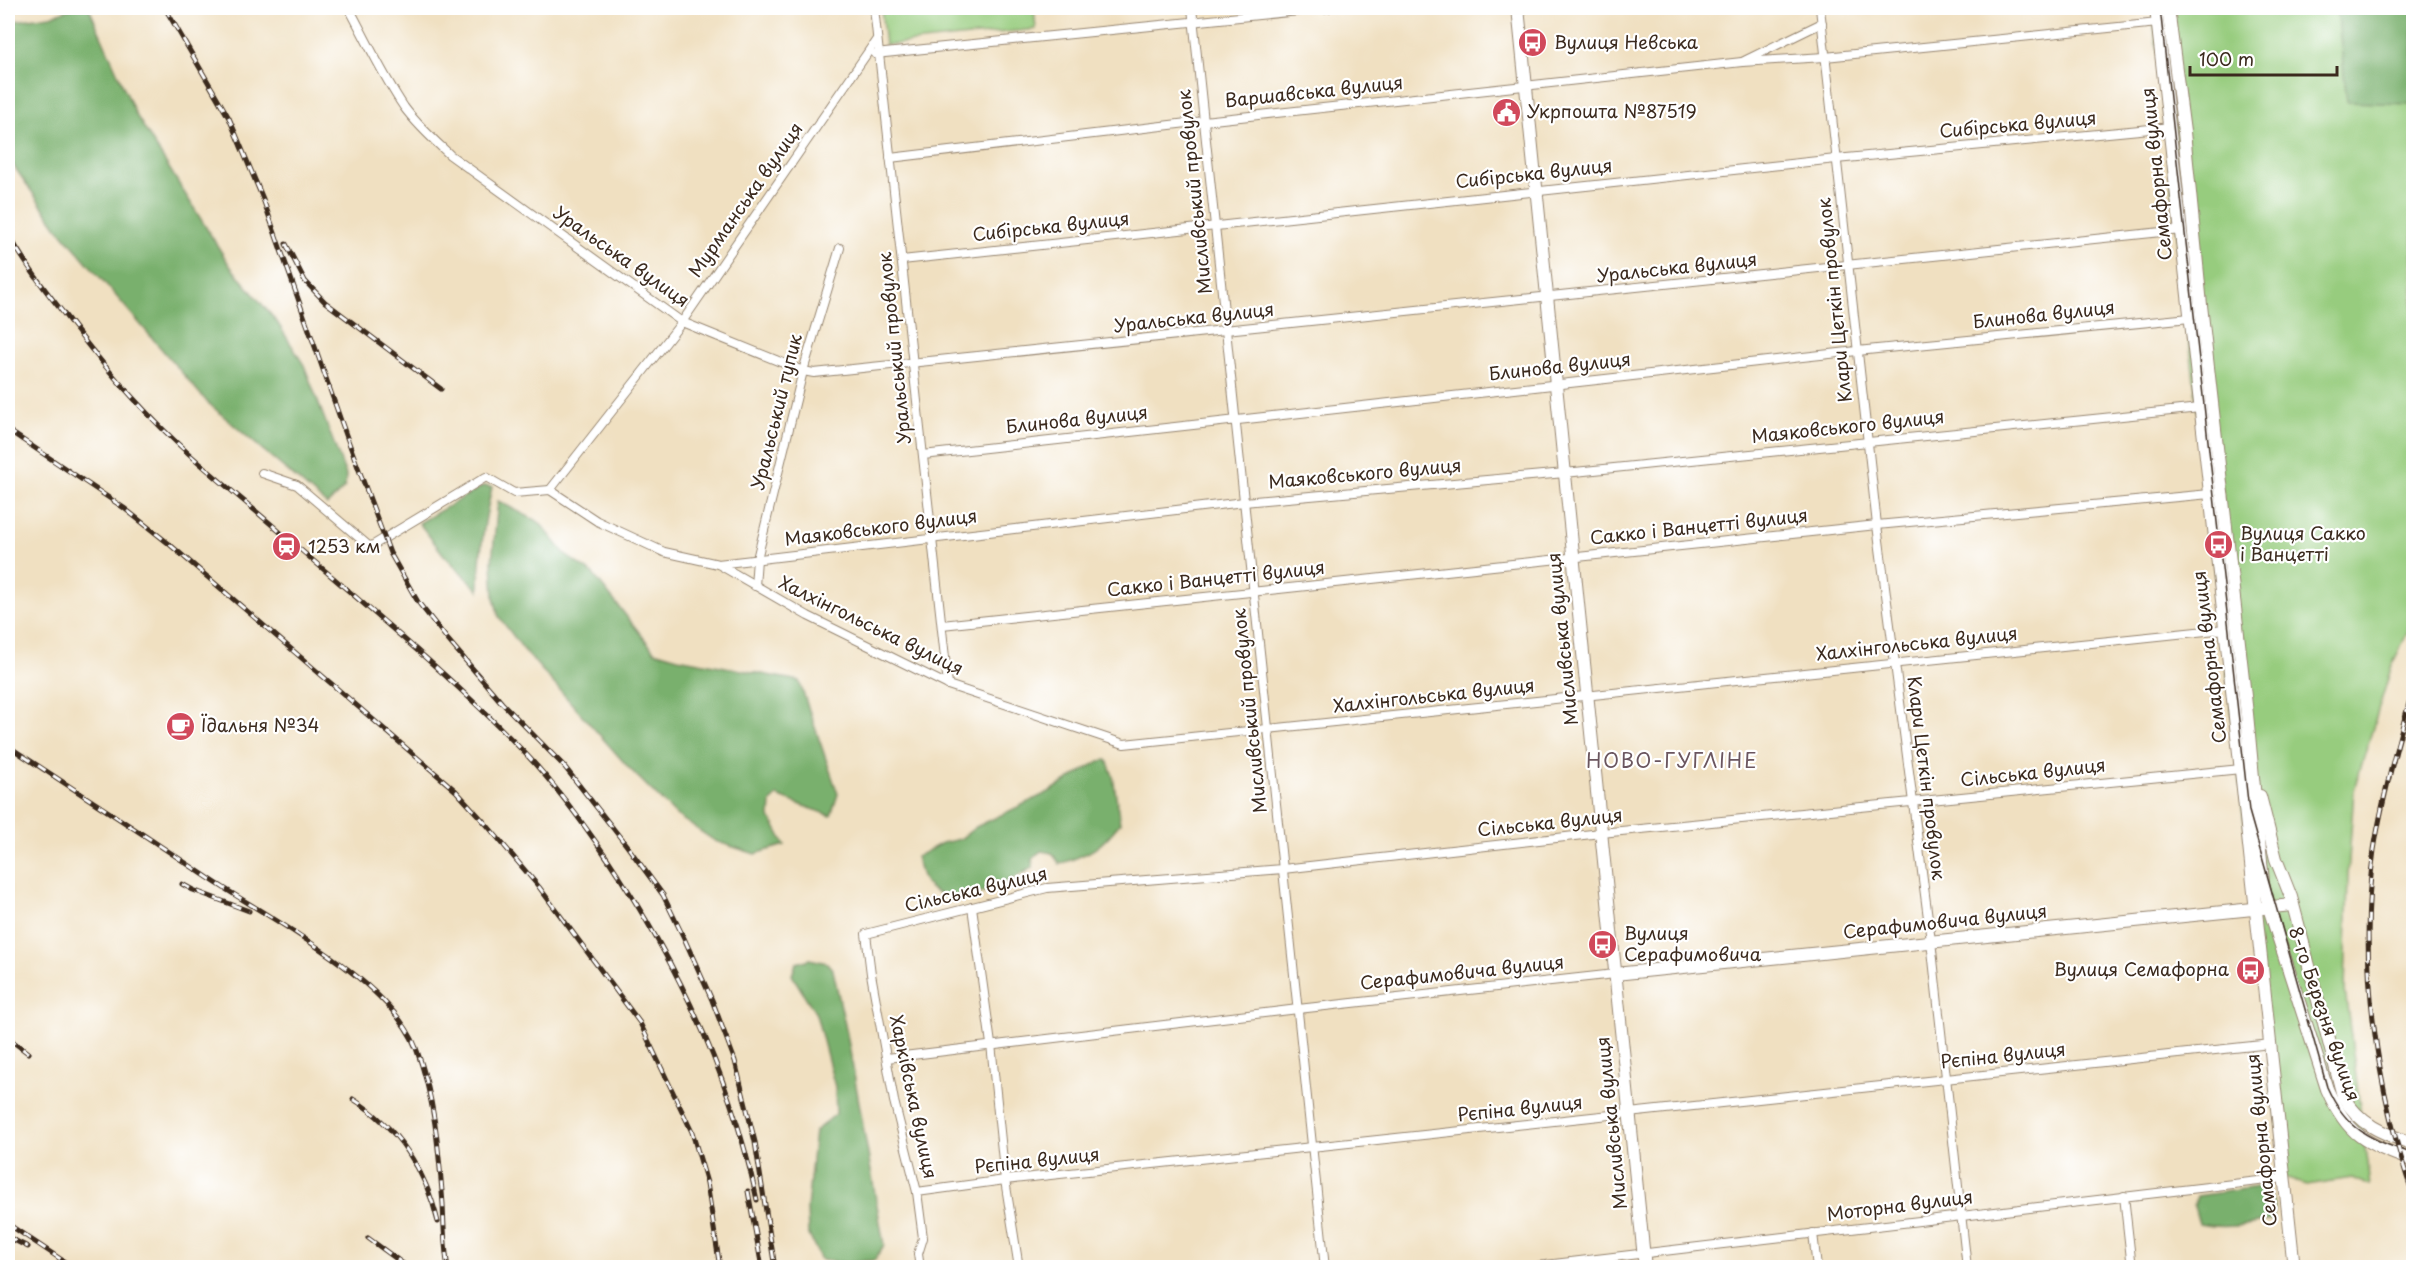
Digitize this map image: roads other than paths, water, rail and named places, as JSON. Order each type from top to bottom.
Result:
[{"type":"main road","name":"Мисливська вулиця","points":[[1518,8],[1645,1268]]},
{"type":"main road","name":"Семафорна вулиця","points":[[2156,8],[2181,230],[2196,317],[2250,737],[2271,1044],[2294,1268]]},
{"type":"main road","name":"Семафорна вулиця","points":[[2168,8],[2184,132],[2200,408],[2241,769],[2263,909]]},
{"type":"main road","name":"Семафорна вулиця","points":[[2250,737],[2263,808],[2292,905]]},
{"type":"main road","name":"Серафимовича вулиця","points":[[1615,974],[2292,905]]},
{"type":"main road","name":"8-го Березня вулиця","points":[[2292,905],[2343,1096],[2349,1107],[2368,1126],[2378,1132],[2414,1144]]},
{"type":"main road","name":"8-го Березня вулиця","points":[[2263,909],[2327,1089],[2339,1114],[2349,1127],[2373,1146],[2414,1161]]},
{"type":"street","name":"Уральська вулиця","points":[[349,8],[405,108],[426,133],[450,155],[682,322],[803,371],[825,374],[2181,230]]},
{"type":"street","name":"Уральський провулок","points":[[874,8],[948,685]]},
{"type":"street","name":"Мисливський провулок","points":[[1192,8],[1326,1268]]},
{"type":"street","points":[[866,55],[1328,8]]},
{"type":"street","name":"Клари Цеткін провулок","points":[[1821,8],[1867,442],[1931,941],[1967,1268]]},
{"type":"street","name":"Варшавська вулиця","points":[[1742,62],[1822,22]]},
{"type":"street","name":"Варшавська вулиця","points":[[891,158],[1742,62],[1825,57],[2158,23]]},
{"type":"street","name":"Мурманська вулиця","points":[[550,490],[682,322],[878,39]]},
{"type":"street","name":"Сибірська вулиця","points":[[902,260],[1537,190],[2171,127]]},
{"type":"street","name":"Уральський тупик","points":[[755,586],[757,560],[803,371],[840,248]]},
{"type":"street","name":"Блинова вулиця","points":[[923,455],[1857,351],[2196,317]]},
{"type":"street","name":"Маяковського вулиця","points":[[550,490],[597,521],[664,552],[718,564],[1244,501],[1565,473],[2200,408]]},
{"type":"street","points":[[262,473],[297,485],[370,547],[486,477],[514,493],[550,490]]},
{"type":"street","name":"Сакко і Ванцетті вулиця","points":[[942,625],[1877,525],[2210,494]]},
{"type":"street","name":"Халхінгольська вулиця","points":[[718,564],[808,616],[948,685],[1124,744],[1268,731],[2225,629]]},
{"type":"street","name":"Сільська вулиця","points":[[866,934],[1047,888],[1283,869],[1601,833],[2241,769]]},
{"type":"street","points":[[972,907],[991,1044],[1005,1180],[1019,1268]]},
{"type":"street","name":"Харківська вулиця","points":[[866,934],[894,1101],[917,1192],[923,1238],[918,1254],[920,1268]]},
{"type":"street","name":"Серафимовича вулиця","points":[[887,1058],[991,1044],[1615,974]]},
{"type":"street","name":"Рєпіна вулиця","points":[[917,1192],[1005,1180],[2271,1044]]},
{"type":"street","name":"Моторна вулиця","points":[[1520,1268],[2284,1178]]},
{"type":"street","points":[[2124,1196],[2132,1268]]},
{"type":"street","points":[[1813,1233],[1817,1268]]},
{"type":"tram line","points":[[2160,8],[2249,811],[2327,1087],[2334,1102],[2343,1114],[2362,1131],[2385,1144],[2414,1154]]},
{"type":"railway","points":[[165,8],[229,118],[263,199],[390,553],[418,602],[448,640],[502,703],[564,766],[627,846],[663,895],[684,938],[712,1000],[735,1061],[755,1142],[775,1268]]},
{"type":"railway","points":[[8,233],[33,273],[88,345],[160,427],[201,465],[434,665],[522,750],[567,802],[607,858],[678,979],[717,1065],[746,1154],[757,1200]]},
{"type":"railway","points":[[286,244],[305,281],[325,302],[441,389]]},
{"type":"railway","points":[[8,430],[124,508],[168,543],[456,791],[486,824],[539,887],[640,1023],[692,1132],[707,1183],[720,1268]]},
{"type":"railway","points":[[2414,686],[2391,767],[2374,850],[2368,936],[2370,981],[2380,1070],[2389,1114],[2414,1197]]},
{"type":"railway","points":[[8,746],[329,955],[382,999],[402,1023],[416,1048],[428,1086],[440,1165],[448,1268]]},
{"type":"railway","points":[[182,884],[249,911]]},
{"type":"railway","points":[[8,1038],[28,1053]]},
{"type":"railway","points":[[353,1099],[384,1123],[408,1152],[426,1185],[438,1222]]},
{"type":"railway","points":[[748,1191],[762,1268]]},
{"type":"railway","points":[[8,1224],[74,1268]]},
{"type":"railway","points":[[8,1237],[28,1247]]},
{"type":"railway","points":[[368,1238],[409,1268]]},
{"type":"place","name":"Вулиця Невська","points":[[1533,43]]},
{"type":"place","name":"Укрпошта №87519","points":[[1506,112]]},
{"type":"place","name":"Вулиця Сакко і Ванцетті","points":[[2219,544]]},
{"type":"place","name":"1253 км","points":[[287,547]]},
{"type":"place","name":"Їдальня №34","points":[[180,726]]},
{"type":"place","name":"Вулиця Серафимовича","points":[[1603,944]]},
{"type":"place","name":"Вулиця Семафорна","points":[[2250,970]]},
{"type":"district","name":"НОВО-ГУГЛІНЕ","points":[[1672,761]]}]
